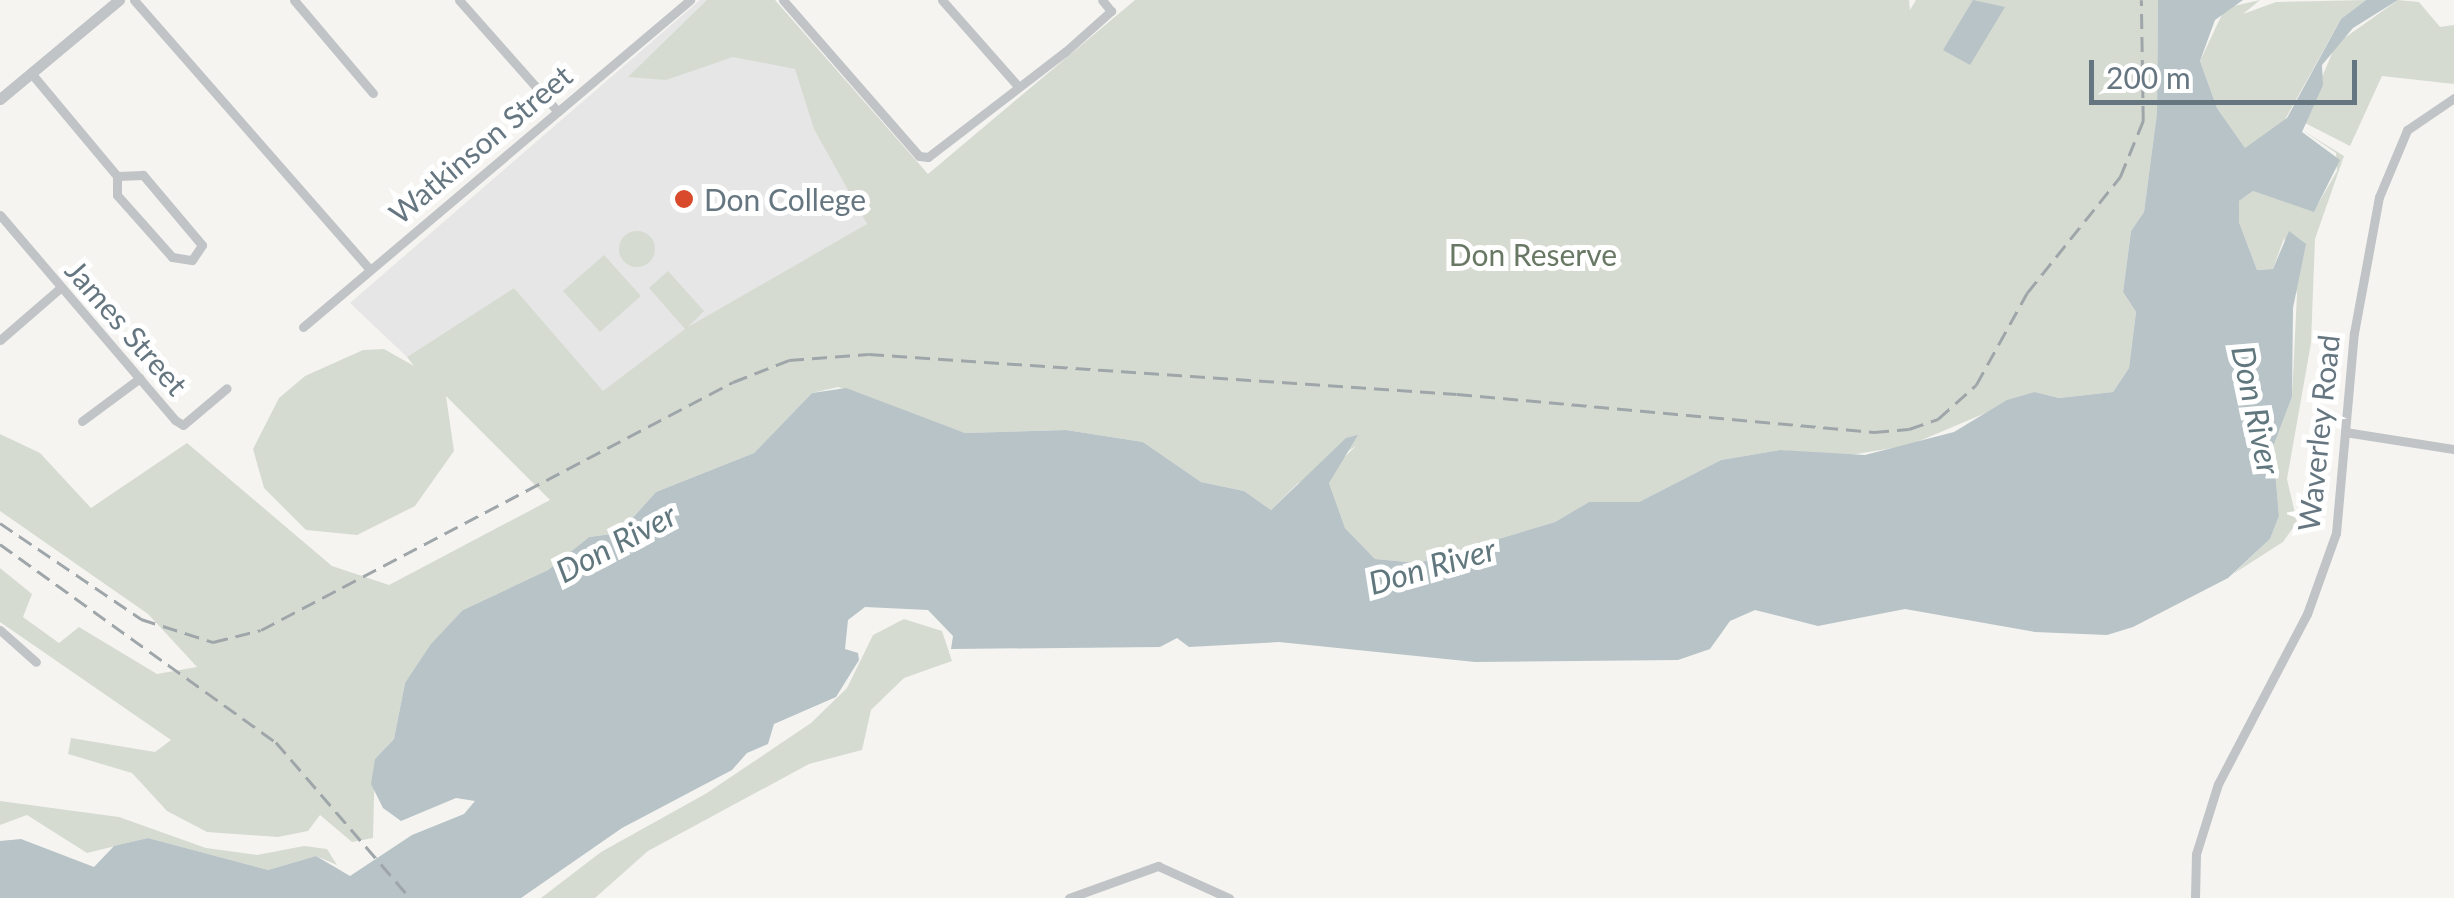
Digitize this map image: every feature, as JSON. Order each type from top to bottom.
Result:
[{"type":"street","points":[[0,99],[119,0]]},
{"type":"street","points":[[134,0],[369,268]]},
{"type":"street","points":[[294,0],[373,93]]},
{"type":"street","points":[[459,0],[558,112]]},
{"type":"street","name":"Watkinson Street","points":[[302,327],[690,0]]},
{"type":"street","points":[[783,0],[919,156],[928,156],[1111,11],[1102,0]]},
{"type":"street","points":[[942,0],[1016,84]]},
{"type":"street","points":[[31,73],[117,176],[116,195],[172,258],[192,260],[202,245],[143,175],[117,176]]},
{"type":"street","name":"Waverley Road","points":[[2194,898],[2196,854],[2218,784],[2307,614],[2336,533],[2354,333],[2380,197],[2407,130],[2454,98]]},
{"type":"street","name":"James Street","points":[[0,215],[58,290],[183,424],[227,388]]},
{"type":"street","points":[[0,340],[58,290]]},
{"type":"street","points":[[82,421],[140,378]]},
{"type":"street","points":[[2345,432],[2454,449]]},
{"type":"street","points":[[0,630],[36,662]]},
{"type":"street","points":[[1069,898],[1158,866],[1230,898]]},
{"type":"shaded area","name":"Don College","points":[[700,0],[775,0],[867,224],[603,392],[514,288],[407,357],[350,303]]},
{"type":"green space","name":"Don Reserve","points":[[707,0],[775,0],[928,174],[1135,0],[1909,0],[1910,10],[1916,0],[2158,0],[2157,114],[2144,212],[2131,231],[2123,292],[2136,312],[2129,368],[2113,392],[2059,398],[2035,392],[1910,445],[1845,456],[1780,450],[1721,460],[1639,502],[1589,502],[1555,522],[1418,563],[1375,559],[1345,528],[1329,483],[1334,467],[1356,446],[1297,484],[1271,510],[1244,491],[1201,482],[1143,442],[1066,430],[965,433],[838,387],[812,393],[754,453],[656,492],[619,533],[589,537],[548,570],[463,610],[405,683],[394,739],[375,759],[373,838],[352,842],[320,815],[308,831],[278,837],[207,832],[167,811],[132,773],[68,754],[71,738],[155,752],[171,740],[0,622],[0,568],[32,594],[23,617],[59,643],[79,627],[157,674],[197,667],[148,614],[0,511],[0,434],[40,453],[91,508],[187,443],[332,566],[389,585],[550,500],[446,396],[454,451],[415,506],[357,535],[306,530],[264,488],[253,449],[279,398],[305,376],[363,350],[384,349],[414,366],[407,357],[514,288],[603,391],[685,329],[649,288],[668,271],[704,311],[688,327],[867,224],[814,129],[795,69],[733,57],[666,80],[628,77]]},
{"type":"green space","points":[[2260,0],[2243,14],[2276,2],[2366,0],[2341,19],[2282,125],[2245,148],[2217,108],[2200,61],[2225,8]]},
{"type":"green space","points":[[2398,0],[2419,2],[2440,27],[2454,25],[2454,84],[2382,76],[2350,146],[2303,122],[2336,44]]},
{"type":"green space","points":[[2302,130],[2344,156],[2315,239],[2311,343],[2287,479],[2297,522],[2283,542],[2233,574],[2270,539],[2279,516],[2273,447],[2292,397],[2297,294],[2284,238],[2273,269],[2257,270],[2239,222],[2239,201],[2253,191],[2314,211],[2337,171],[2336,153]]},
{"type":"green space","points":[[637,231],[650,236],[655,249],[650,262],[637,267],[624,262],[619,249],[624,236]]},
{"type":"green space","points":[[604,255],[641,296],[600,332],[563,291]]},
{"type":"green space","points":[[904,619],[942,631],[952,661],[904,678],[871,710],[862,750],[809,764],[648,851],[595,898],[541,898],[601,852],[707,793],[811,723],[847,688],[873,635]]},
{"type":"green space","points":[[0,801],[119,817],[206,848],[257,855],[304,846],[327,849],[337,865],[316,856],[268,870],[148,838],[87,853],[27,815],[0,825]]},
{"type":"water","points":[[1973,0],[2005,7],[1970,65],[1943,50]]},
{"type":"water","name":"Don River","points":[[2158,0],[2243,0],[2215,20],[2200,61],[2217,108],[2245,148],[2287,118],[2341,19],[2366,0],[2398,0],[2353,28],[2322,65],[2323,85],[2302,132],[2340,160],[2314,212],[2253,191],[2239,201],[2239,222],[2257,270],[2273,269],[2289,231],[2306,244],[2293,308],[2292,397],[2273,447],[2279,516],[2270,539],[2228,578],[2133,627],[2107,635],[2035,632],[1905,609],[1818,626],[1755,610],[1730,621],[1710,649],[1678,660],[1475,662],[1279,642],[1189,647],[1177,638],[1160,647],[951,649],[953,636],[928,610],[865,607],[848,620],[845,649],[858,653],[859,660],[836,697],[774,724],[768,744],[747,753],[732,770],[622,828],[521,898],[0,898],[0,841],[21,839],[94,867],[114,846],[148,838],[268,870],[316,856],[350,876],[412,835],[464,814],[475,801],[456,798],[401,821],[383,808],[371,784],[375,759],[394,739],[405,683],[431,644],[463,610],[548,570],[589,537],[619,533],[656,492],[754,453],[812,393],[846,388],[965,433],[1066,430],[1143,442],[1201,482],[1244,491],[1271,510],[1346,438],[1358,435],[1329,483],[1345,528],[1375,559],[1418,563],[1555,522],[1589,502],[1639,502],[1721,460],[1780,450],[1865,455],[1954,432],[2007,400],[2035,392],[2059,398],[2113,392],[2129,368],[2136,312],[2123,292],[2131,231],[2144,212],[2157,113]]},
{"type":"railway","points":[[0,523],[141,619],[213,642],[261,630],[733,382],[789,360],[869,354],[1457,394],[1874,432],[1909,429],[1938,419],[1976,385],[2027,293],[2120,177],[2143,121],[2141,0]]},
{"type":"railway","points":[[0,544],[276,742],[410,898]]},
{"type":"place","name":"Don College","points":[[684,199]]}]
